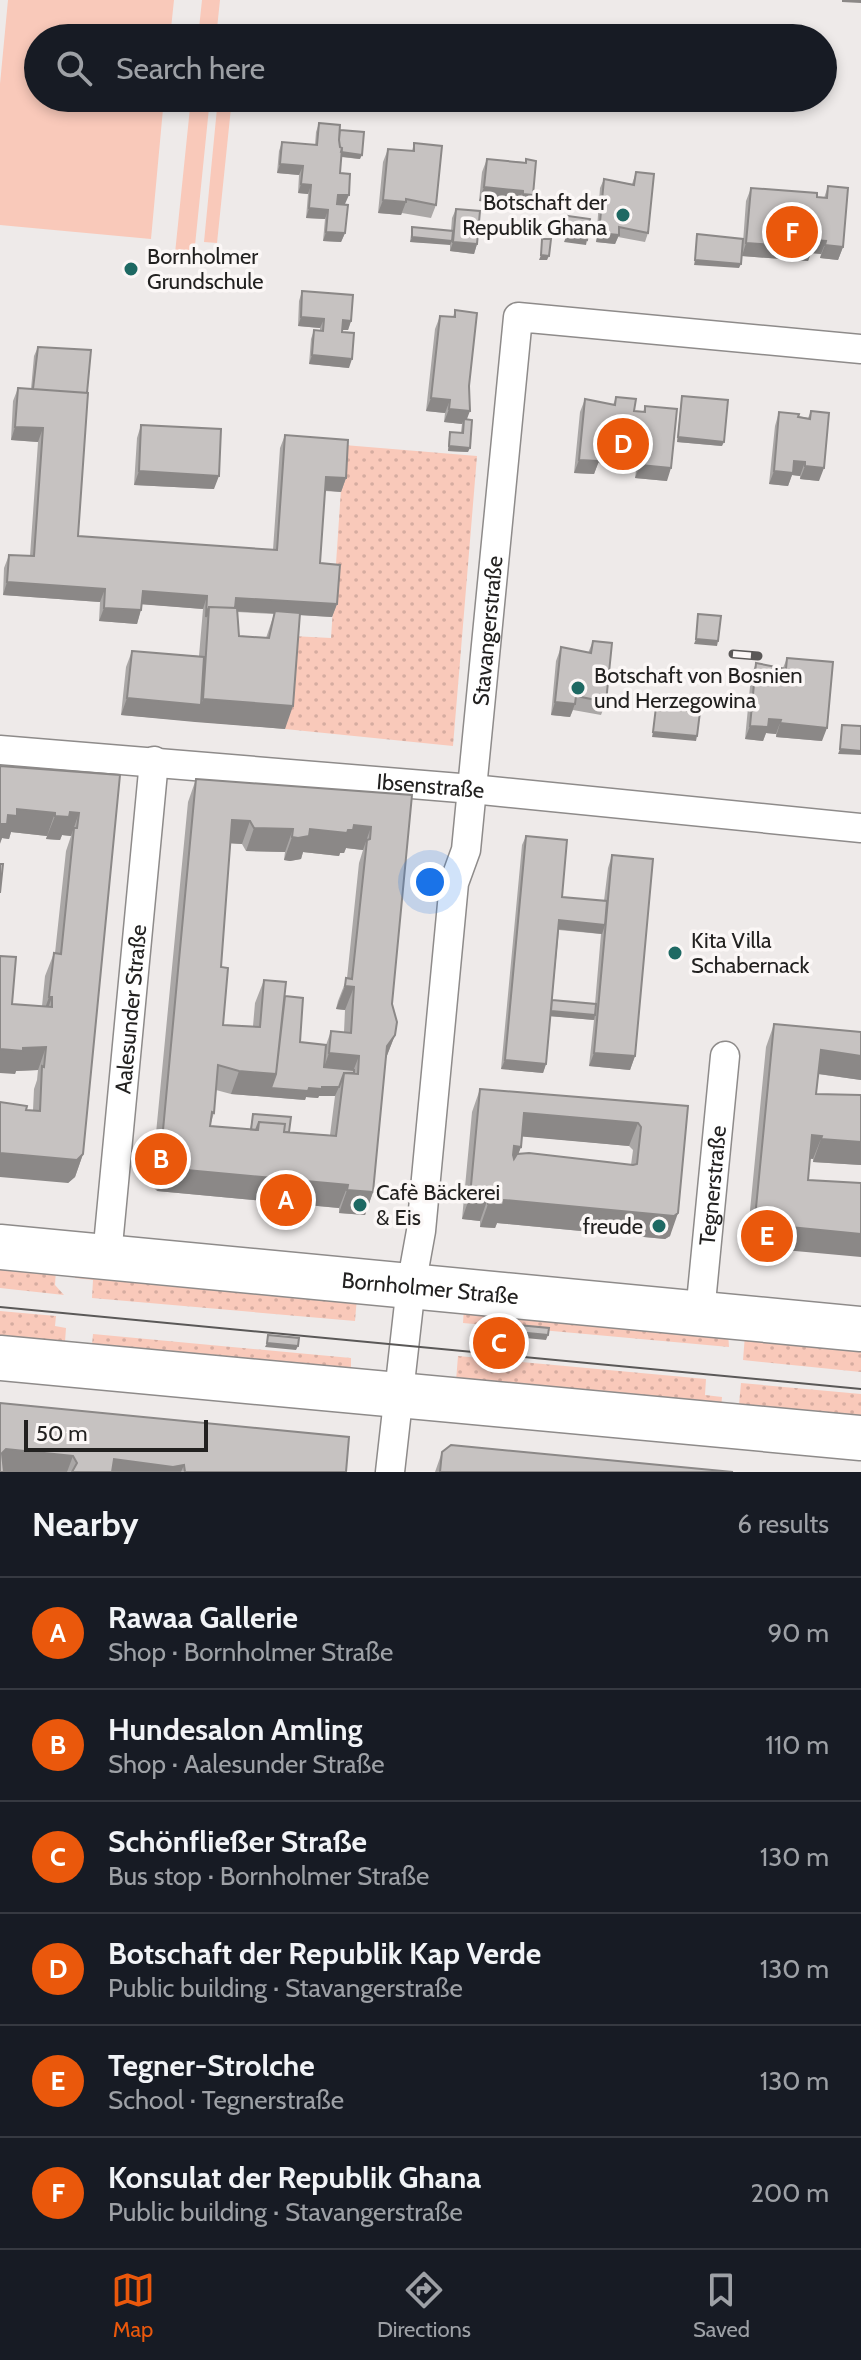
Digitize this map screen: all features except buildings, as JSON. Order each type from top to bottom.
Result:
[{"type":"main road","name":"Bornholmer Straße","points":[[0,1247],[861,1329]]},
{"type":"main road","points":[[0,1358],[861,1438]]},
{"type":"street","name":"Stavangerstraße","points":[[390,1472],[411,1286],[421,1231],[454,883],[466,850],[518,317],[861,349]]},
{"type":"street","name":"Ibsenstraße","points":[[0,750],[472,789],[861,828]]},
{"type":"street","name":"Aalesunder Straße","points":[[107,1256],[154,761]]},
{"type":"street","name":"Tegnerstraße","points":[[700,1313],[725,1056]]},
{"type":"shaded area","points":[[8,0],[174,0],[171,24],[24,24],[24,112],[163,112],[151,239],[0,225],[0,84]]},
{"type":"shaded area","points":[[202,0],[220,0],[217,24],[199,24]]},
{"type":"shaded area","points":[[190,112],[209,112],[193,265],[174,263]]},
{"type":"shaded area","points":[[217,112],[231,112],[217,243],[204,242]]},
{"type":"shaded area","points":[[344,445],[477,456],[453,746],[285,729],[292,636],[331,638]]},
{"type":"shaded area","points":[[0,1264],[56,1269],[55,1285],[64,1295],[0,1288]]},
{"type":"shaded area","points":[[76,1271],[357,1297],[355,1321],[92,1298],[93,1280],[75,1278]]},
{"type":"shaded area","points":[[464,1308],[728,1333],[729,1347],[463,1323]]},
{"type":"shaded area","points":[[0,1311],[56,1316],[55,1326],[66,1328],[65,1342],[0,1336]]},
{"type":"shaded area","points":[[93,1334],[351,1358],[351,1370],[92,1345]]},
{"type":"shaded area","points":[[745,1335],[861,1346],[861,1372],[743,1360]]},
{"type":"shaded area","points":[[458,1356],[706,1379],[705,1395],[722,1397],[721,1409],[456,1381]]},
{"type":"shaded area","points":[[741,1383],[861,1394],[861,1417],[739,1405]]},
{"type":"tram line","points":[[0,1307],[861,1389]]},
{"type":"railway","points":[[733,654],[758,656]]},
{"type":"place","name":"Botschaft der Republik Ghana","points":[[623,215]]},
{"type":"place","name":"Konsulat der Republik Ghana","points":[[792,232]]},
{"type":"place","name":"Bornholmer Grundschule","points":[[131,269]]},
{"type":"place","name":"Botschaft der Republik Kap Verde","points":[[623,444]]},
{"type":"place","name":"Botschaft von Bosnien und Herzegowina","points":[[578,688]]},
{"type":"place","name":"Kita Villa Schabernack","points":[[675,953]]},
{"type":"place","name":"Hundesalon Amling","points":[[161,1159]]},
{"type":"place","name":"Rawaa Gallerie","points":[[286,1200]]},
{"type":"place","name":"Cafè Bäckerei & Eis","points":[[360,1205]]},
{"type":"place","name":"freude","points":[[659,1226]]},
{"type":"place","name":"Tegner-Strolche","points":[[767,1236]]},
{"type":"place","name":"Schönfließer Straße","points":[[499,1343]]}]
